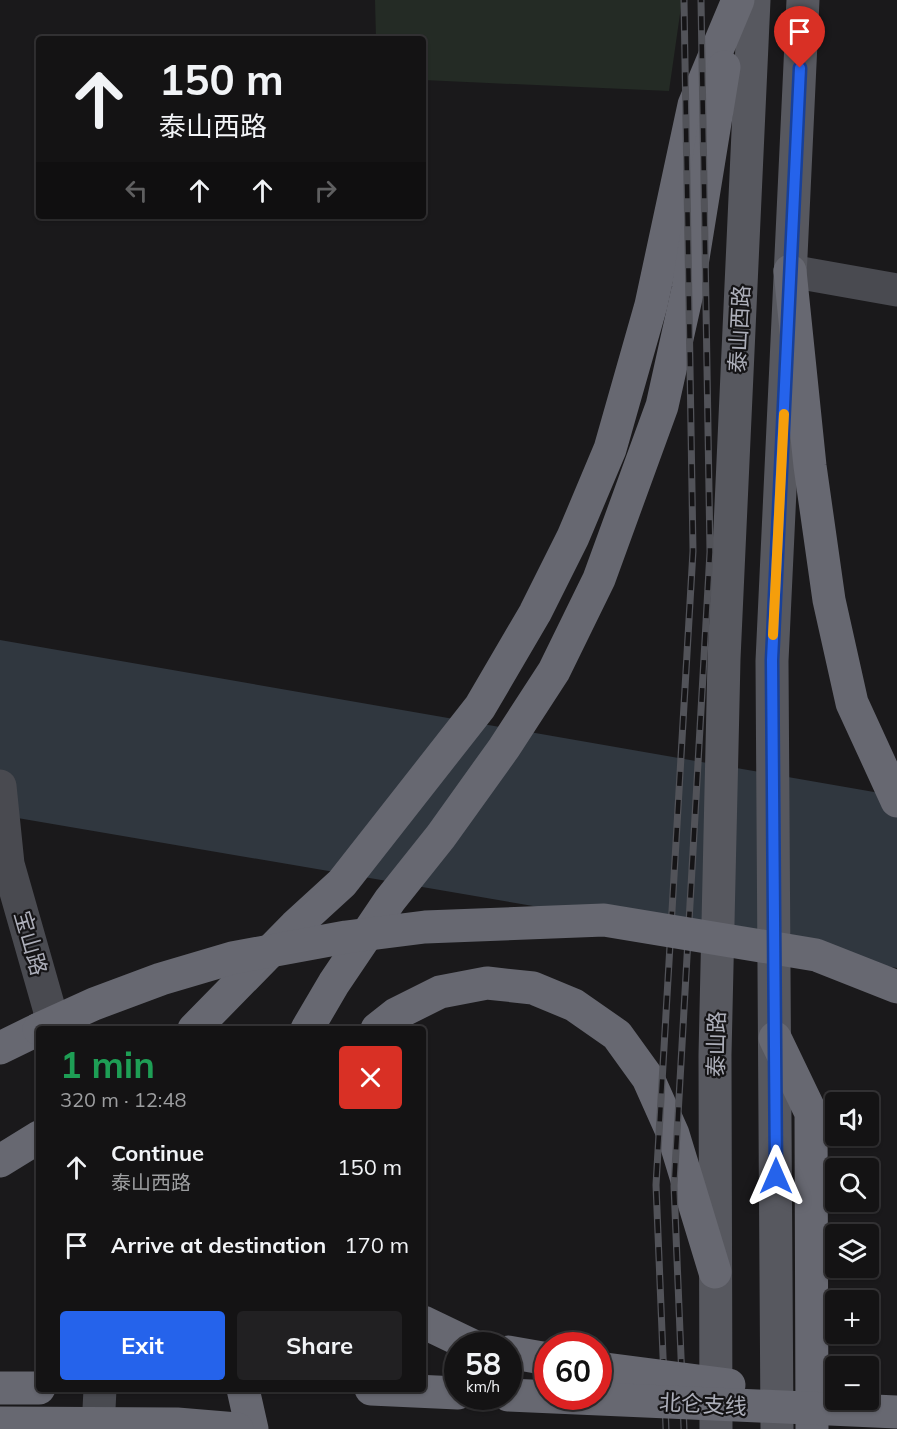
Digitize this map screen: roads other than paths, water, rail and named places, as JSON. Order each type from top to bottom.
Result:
[{"type":"highway","points":[[197,1026],[295,926],[342,883],[480,707],[535,613],[573,537],[610,450],[651,305],[694,105],[742,4]]},
{"type":"highway","points":[[309,1026],[334,983],[390,900],[441,836],[504,748],[554,671],[599,579],[662,406],[688,289],[742,4]]},
{"type":"highway","points":[[790,271],[810,466],[829,600],[852,703],[897,801]]},
{"type":"highway","points":[[46,1026],[94,1004],[161,979],[232,958],[346,937],[425,927],[604,920],[816,955],[897,987]]},
{"type":"highway","points":[[381,1026],[396,1014],[441,992],[487,983],[533,988],[574,1005],[617,1035],[648,1078],[673,1134],[715,1272]]},
{"type":"highway","points":[[0,1048],[36,1030]]},
{"type":"highway","points":[[775,1038],[811,1113],[812,1429]]},
{"type":"highway","points":[[0,1161],[36,1139]]},
{"type":"highway","points":[[426,1323],[444,1332]]},
{"type":"highway","points":[[612,1370],[803,1395],[897,1412]]},
{"type":"highway","points":[[0,1388],[36,1388]]},
{"type":"highway","points":[[244,1392],[252,1429]]},
{"type":"highway","points":[[426,1392],[444,1392]]},
{"type":"highway","name":"北仑支线","points":[[522,1396],[897,1412]]},
{"type":"highway","points":[[0,1423],[177,1424],[237,1429]]},
{"type":"main road","points":[[777,1429],[772,660],[803,0]]},
{"type":"main road","name":"泰山西路","points":[[724,659],[742,4]]},
{"type":"main road","name":"泰山路","points":[[716,1429],[715,1055],[724,659]]},
{"type":"street","points":[[790,271],[897,290]]},
{"type":"street","name":"宝山路","points":[[0,786],[8,864],[54,1026]]},
{"type":"street","points":[[98,1429],[100,1392]]},
{"type":"railway","points":[[666,1429],[656,1185],[693,551],[684,0]]},
{"type":"railway","points":[[684,1429],[674,1186],[710,552],[701,0]]}]
